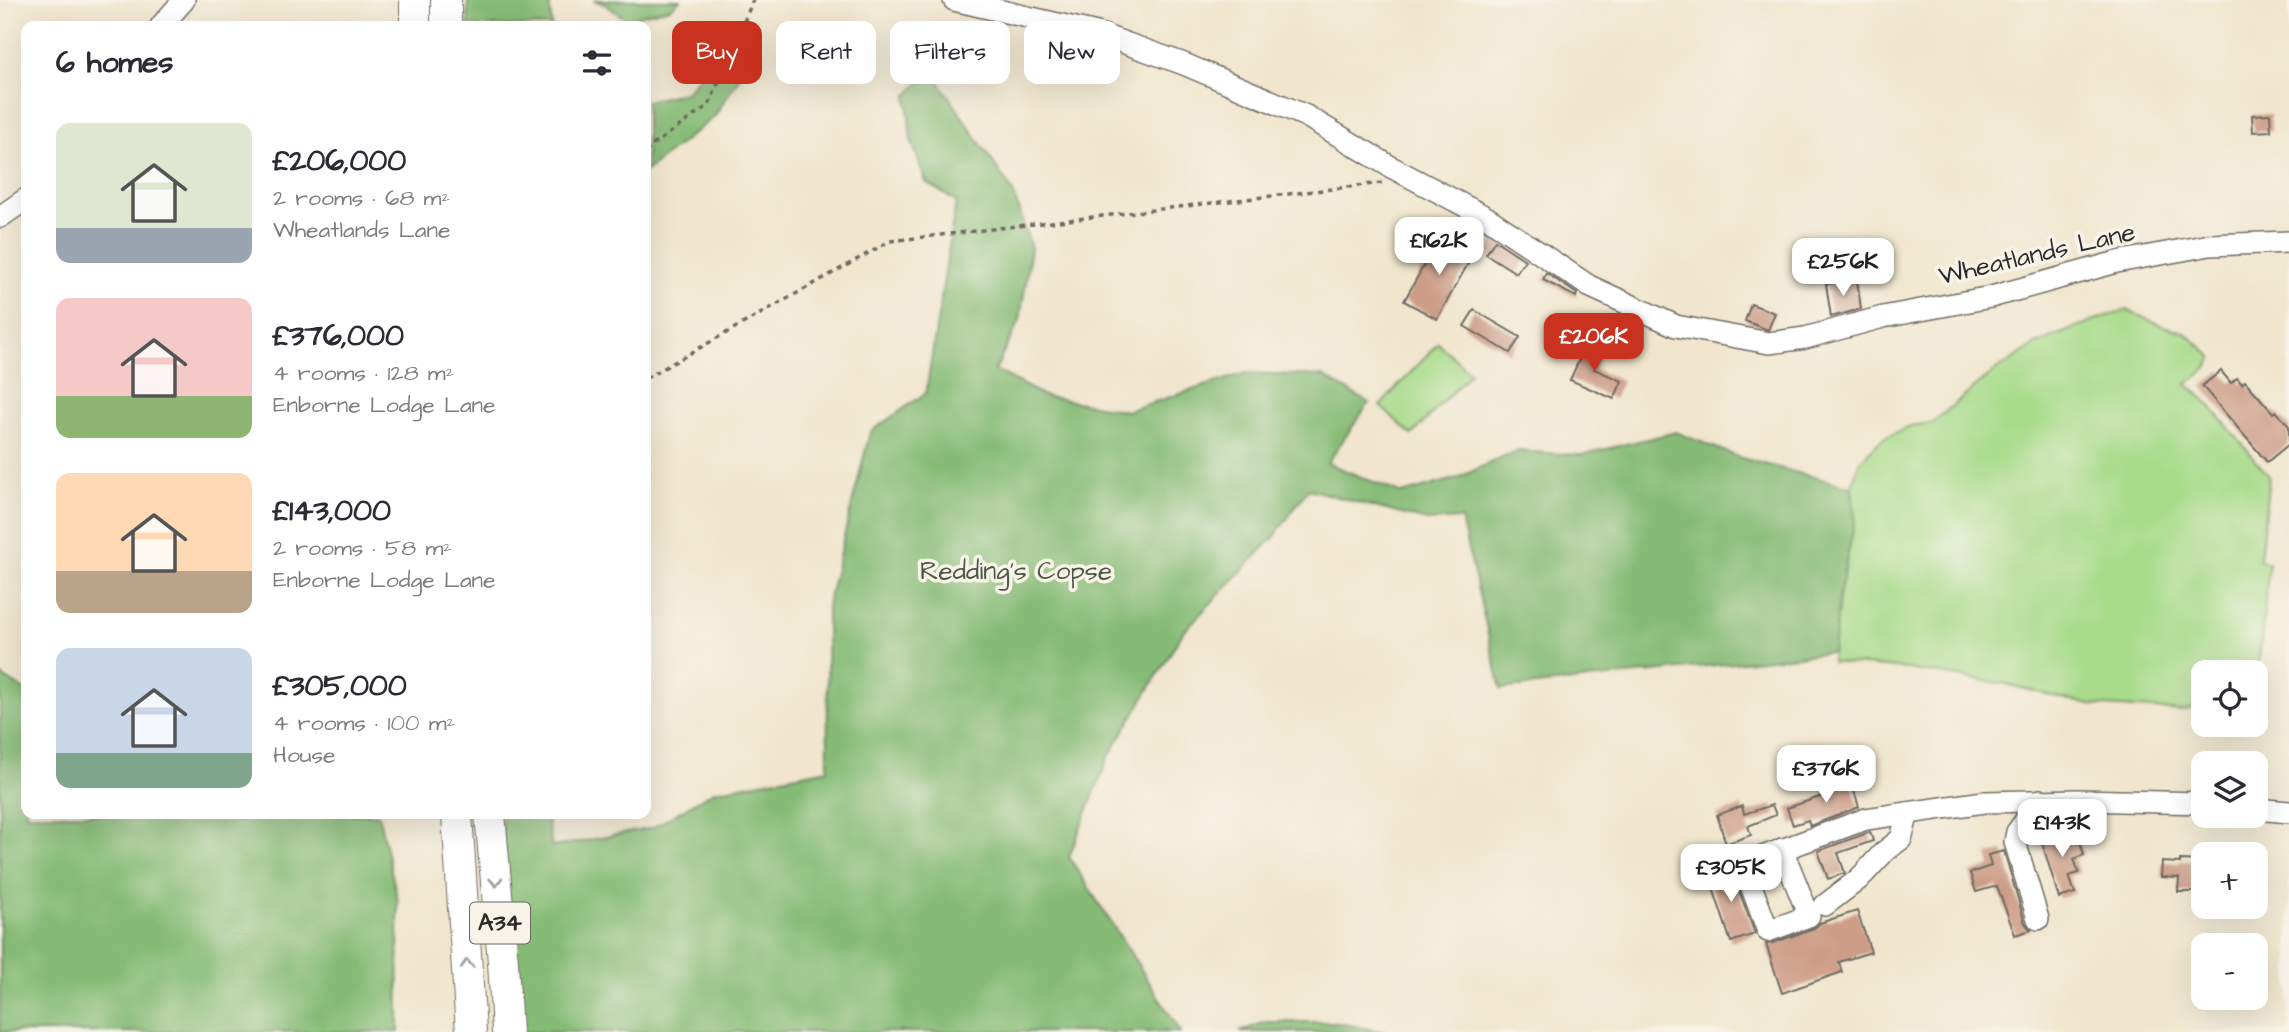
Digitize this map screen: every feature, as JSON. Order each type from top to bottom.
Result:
[{"type":"highway","points":[[415,0],[415,21]]},
{"type":"highway","points":[[446,0],[446,21]]},
{"type":"highway","name":"A34","points":[[457,819],[471,1032]]},
{"type":"highway","name":"A34","points":[[489,819],[507,1032]]},
{"type":"street","points":[[165,21],[184,0]]},
{"type":"street","name":"Wheatlands Lane","points":[[954,0],[1097,33],[1184,64],[1306,116],[1391,167],[1486,218],[1589,286],[1676,326],[1769,343],[1805,338],[1883,317],[1991,297],[2117,262],[2210,245],[2289,242]]},
{"type":"street","points":[[0,217],[21,202]]},
{"type":"street","points":[[1782,849],[1866,819],[1984,802],[2041,800],[2191,803]]},
{"type":"street","points":[[2038,919],[2015,842],[2017,832],[2041,800]]},
{"type":"street","points":[[2268,810],[2289,812]]},
{"type":"street","points":[[1825,905],[1859,879],[1901,839],[1908,813]]},
{"type":"path","points":[[651,146],[709,105],[753,0]]},
{"type":"path","points":[[651,375],[890,241],[1416,179]]},
{"type":"green space","points":[[468,0],[551,0],[551,21],[468,21]]},
{"type":"green space","points":[[593,0],[680,0],[670,8],[626,19]]},
{"type":"green space","points":[[693,84],[735,84],[714,117],[651,167],[651,100],[686,92]]},
{"type":"green space","name":"Redding's Copse","points":[[918,84],[940,84],[1013,192],[1031,248],[1020,320],[995,370],[1044,396],[1126,411],[1246,373],[1323,376],[1369,403],[1327,463],[1402,494],[1458,478],[1515,451],[1581,455],[1676,432],[1741,458],[1852,487],[1855,520],[1840,591],[1833,652],[1501,689],[1461,519],[1427,521],[1308,489],[1275,536],[1183,632],[1109,756],[1069,857],[1181,1032],[517,1032],[501,819],[547,819],[552,847],[652,828],[714,791],[828,769],[827,605],[870,432],[926,393],[956,202],[926,182],[911,140],[907,96]]},
{"type":"green space","points":[[2126,310],[2184,332],[2213,357],[2207,368],[2187,384],[2208,403],[2269,476],[2260,560],[2269,563],[2259,660],[2191,660],[2191,709],[2182,711],[2090,705],[2005,684],[1907,669],[1831,662],[1840,591],[1855,520],[1852,487],[1859,462],[1882,439],[1910,426],[1932,423],[1995,371],[2036,344]]},
{"type":"green space","points":[[1438,343],[1470,373],[1412,435],[1380,406]]},
{"type":"green space","points":[[0,675],[21,688],[21,819],[379,819],[398,901],[399,1032],[0,1032]]},
{"type":"green space","points":[[1265,1022],[1332,1022],[1387,1032],[1240,1032]]},
{"type":"building","points":[[2270,114],[2271,131],[2253,132],[2252,115]]},
{"type":"building","points":[[1441,235],[1474,253],[1437,319],[1404,301]]},
{"type":"building","points":[[1495,240],[1525,260],[1516,273],[1486,254]]},
{"type":"building","points":[[1546,273],[1577,294],[1576,297],[1543,280]]},
{"type":"building","points":[[1857,280],[1861,309],[1831,317],[1826,284]]},
{"type":"building","points":[[1751,304],[1775,313],[1768,330],[1745,321]]},
{"type":"building","points":[[1474,310],[1520,337],[1510,353],[1464,326]]},
{"type":"building","points":[[1587,342],[1603,349],[1594,369],[1622,381],[1614,399],[1570,380]]},
{"type":"building","points":[[2221,371],[2231,383],[2237,378],[2242,384],[2245,381],[2273,413],[2276,411],[2289,426],[2289,444],[2267,462],[2202,386]]},
{"type":"building","points":[[1850,778],[1859,807],[1810,826],[1808,820],[1793,825],[1787,808],[1838,791],[1835,783]]},
{"type":"building","points":[[1772,805],[1776,815],[1748,826],[1751,835],[1726,844],[1717,815],[1742,806],[1744,814]]},
{"type":"building","points":[[2054,828],[2058,840],[2078,834],[2084,855],[2074,859],[2079,873],[2069,876],[2075,893],[2059,898],[2039,833]]},
{"type":"building","points":[[1870,832],[1873,841],[1838,853],[1845,873],[1828,879],[1818,851]]},
{"type":"building","points":[[2004,851],[2025,923],[2031,930],[2015,935],[1997,886],[1976,892],[1970,873],[1991,866],[1988,855]]},
{"type":"building","points":[[2180,860],[2191,860],[2191,892],[2178,892],[2179,878],[2161,877],[2162,862],[2180,863]]},
{"type":"building","points":[[1730,866],[1755,934],[1731,942],[1708,873]]},
{"type":"building","points":[[1857,911],[1871,952],[1839,962],[1842,972],[1782,993],[1766,944]]}]
